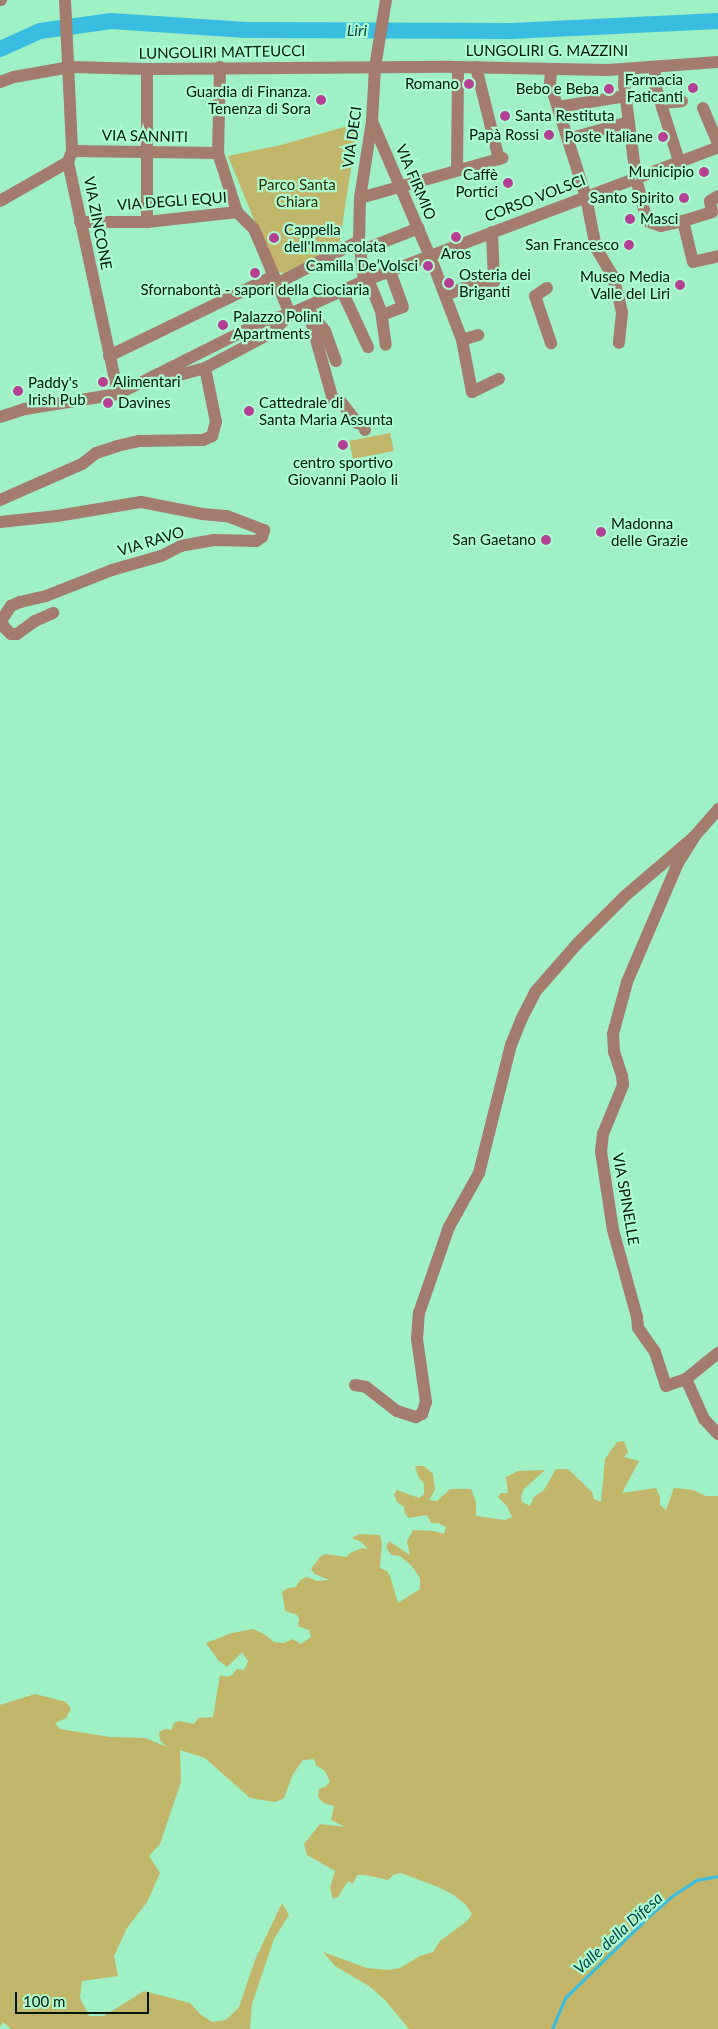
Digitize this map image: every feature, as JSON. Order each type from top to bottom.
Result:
[{"type":"street","name":"VIA DECI","points":[[385,4],[376,62],[372,121],[360,198],[359,246],[366,280],[382,315],[386,345]]},
{"type":"street","name":"VIA ZINCONE","points":[[66,5],[70,157],[80,222],[118,394]]},
{"type":"street","name":"LUNGOLIRI MATTEUCCI","points":[[0,82],[69,62],[147,69],[376,62]]},
{"type":"street","name":"LUNGOLIRI G. MAZZINI","points":[[376,62],[551,70],[625,69],[718,62]]},
{"type":"street","points":[[220,67],[218,153],[237,212],[254,228],[290,314]]},
{"type":"street","points":[[457,170],[458,67]]},
{"type":"street","points":[[360,198],[501,158],[476,67]]},
{"type":"street","points":[[655,67],[655,84],[679,161]]},
{"type":"street","points":[[147,69],[147,222]]},
{"type":"street","points":[[625,69],[626,96],[636,178],[648,221],[661,226],[712,212],[710,201],[718,196]]},
{"type":"street","points":[[551,70],[550,83],[586,197],[596,248],[612,275],[618,295],[622,313],[619,344]]},
{"type":"street","points":[[558,107],[626,96]]},
{"type":"street","points":[[661,103],[682,102]]},
{"type":"street","points":[[703,108],[718,145]]},
{"type":"street","name":"VIA FIRMIO","points":[[372,121],[430,256],[462,340],[472,392],[499,379]]},
{"type":"street","points":[[568,139],[629,122]]},
{"type":"street","name":"CORSO VOLSCI","points":[[290,314],[366,280],[718,145]]},
{"type":"street","name":"VIA SANNITI","points":[[70,157],[147,152],[218,153]]},
{"type":"street","points":[[0,200],[70,157]]},
{"type":"street","name":"VIA DEGLI EQUI","points":[[80,222],[147,222],[237,212]]},
{"type":"street","points":[[682,221],[693,262],[718,256]]},
{"type":"street","points":[[110,356],[276,280],[359,246],[418,228]]},
{"type":"street","points":[[445,295],[475,284],[494,282],[492,232]]},
{"type":"street","points":[[382,315],[403,307],[390,271]]},
{"type":"street","points":[[547,288],[536,296],[551,343]]},
{"type":"street","points":[[342,291],[368,347]]},
{"type":"street","points":[[307,307],[325,331],[336,361]]},
{"type":"street","points":[[307,307],[333,400],[342,403],[357,423],[364,425],[365,430]]},
{"type":"street","points":[[135,385],[164,380],[205,368],[273,332],[290,314]]},
{"type":"street","points":[[0,417],[25,408],[118,394],[264,320],[290,314]]},
{"type":"street","points":[[462,340],[478,335]]},
{"type":"street","points":[[0,500],[82,464],[96,453],[117,446],[139,441],[203,440],[212,436],[216,422],[205,368]]},
{"type":"street","name":"VIA RAVO","points":[[0,522],[57,516],[141,502],[202,514],[227,516],[264,530],[262,537],[256,541],[214,540],[181,546],[161,556],[112,570],[46,596],[20,602],[11,606],[1,621],[4,628],[11,634],[18,634],[35,621],[53,613]]},
{"type":"street","name":"VIA SPINELLE","points":[[686,1379],[666,1386],[655,1352],[638,1328],[637,1317],[612,1230],[601,1152],[603,1134],[623,1085],[613,1045],[613,1034],[621,1000],[642,944],[678,863],[694,837],[718,809]]},
{"type":"street","points":[[355,1384],[366,1387],[398,1411],[416,1417],[422,1414],[426,1402],[417,1339],[419,1313],[449,1227],[478,1173],[510,1045],[522,1018],[535,992],[577,944],[625,896],[694,837]]},
{"type":"street","points":[[718,1353],[686,1379],[704,1419],[718,1434]]},
{"type":"green space","name":"Parco Santa Chiara","points":[[358,123],[339,246],[284,273],[279,272],[274,268],[228,156],[281,145]]},
{"type":"green space","points":[[390,433],[394,451],[353,459],[349,441]]},
{"type":"green space","points":[[624,1441],[628,1452],[624,1457],[639,1461],[622,1493],[656,1488],[660,1497],[660,1505],[666,1510],[674,1488],[693,1490],[706,1496],[718,1496],[718,2029],[409,2029],[385,2000],[369,1986],[335,1966],[323,1952],[367,1968],[388,1970],[400,1968],[420,1956],[433,1952],[440,1941],[467,1921],[472,1914],[465,1904],[452,1894],[438,1887],[401,1873],[393,1875],[388,1880],[357,1875],[353,1884],[348,1881],[338,1897],[333,1899],[330,1888],[335,1871],[307,1855],[304,1844],[320,1824],[345,1827],[331,1820],[334,1806],[324,1803],[318,1797],[319,1789],[325,1787],[330,1782],[325,1771],[316,1765],[314,1759],[303,1760],[293,1774],[284,1798],[275,1802],[250,1798],[205,1758],[180,1750],[181,1782],[160,1844],[149,1856],[160,1873],[147,1902],[127,1928],[114,1956],[118,1976],[82,1981],[80,1998],[89,2016],[104,2016],[144,1991],[190,2003],[200,2014],[212,2022],[226,2020],[239,2007],[255,1960],[282,1903],[289,1915],[274,1939],[252,2004],[250,2029],[11,2029],[3,2022],[0,2027],[0,1705],[35,1694],[47,1697],[66,1702],[71,1709],[66,1718],[55,1723],[60,1729],[110,1737],[145,1738],[167,1747],[160,1740],[159,1732],[165,1729],[172,1730],[173,1724],[179,1721],[194,1724],[198,1718],[213,1717],[220,1675],[227,1677],[232,1675],[237,1669],[244,1670],[248,1661],[242,1652],[227,1667],[218,1660],[206,1643],[232,1633],[253,1629],[264,1634],[274,1642],[284,1643],[293,1639],[301,1644],[311,1637],[309,1630],[298,1626],[299,1619],[297,1615],[285,1611],[282,1592],[288,1588],[296,1587],[300,1580],[307,1577],[317,1581],[329,1580],[315,1574],[311,1569],[320,1557],[325,1554],[347,1557],[350,1553],[362,1548],[368,1549],[361,1542],[352,1538],[359,1534],[380,1535],[382,1543],[380,1568],[387,1571],[390,1576],[398,1603],[420,1589],[420,1578],[411,1565],[400,1556],[391,1555],[386,1547],[389,1541],[410,1555],[407,1541],[413,1530],[434,1531],[444,1534],[446,1527],[438,1523],[431,1523],[427,1515],[409,1518],[405,1514],[404,1507],[397,1502],[394,1494],[397,1490],[419,1498],[424,1494],[424,1484],[418,1476],[415,1466],[424,1466],[433,1474],[435,1490],[429,1500],[437,1501],[450,1489],[471,1489],[476,1502],[476,1516],[505,1520],[512,1517],[507,1506],[498,1497],[501,1493],[508,1493],[506,1477],[518,1471],[545,1470],[524,1489],[521,1496],[522,1502],[530,1506],[534,1497],[544,1490],[556,1469],[568,1469],[592,1492],[594,1499],[601,1502],[605,1459],[617,1442]]},
{"type":"waterway","name":"Liri","points":[[0,49],[40,31],[111,21],[246,30],[512,31],[718,21]]},
{"type":"waterway","name":"Valle della Difesa","points":[[552,2029],[565,1998],[648,1917],[672,1896],[697,1880],[718,1876]]},
{"type":"place","name":"Romano","points":[[469,84]]},
{"type":"place","name":"Farmacia Faticanti","points":[[693,88]]},
{"type":"place","name":"Bebo e Beba","points":[[609,89]]},
{"type":"place","name":"Guardia di Finanza. Tenenza di Sora","points":[[321,100]]},
{"type":"place","name":"Santa Restituta","points":[[505,116]]},
{"type":"place","name":"Papà Rossi","points":[[549,135]]},
{"type":"place","name":"Poste Italiane","points":[[663,137]]},
{"type":"place","name":"Municipio","points":[[704,172]]},
{"type":"place","name":"Caffè Portici","points":[[508,183]]},
{"type":"place","name":"Santo Spirito","points":[[684,198]]},
{"type":"place","name":"Masci","points":[[630,219]]},
{"type":"place","name":"Aros","points":[[456,237]]},
{"type":"place","name":"Cappella dell'Immacolata","points":[[274,238]]},
{"type":"place","name":"San Francesco","points":[[629,245]]},
{"type":"place","name":"Camilla De’Volsci","points":[[428,266]]},
{"type":"place","name":"Sfornabontà - sapori della Ciociaria","points":[[255,273]]},
{"type":"place","name":"Osteria dei Briganti","points":[[449,283]]},
{"type":"place","name":"Museo Media Valle del Liri","points":[[680,285]]},
{"type":"place","name":"Palazzo Polini Apartments","points":[[223,325]]},
{"type":"place","name":"Alimentari","points":[[103,382]]},
{"type":"place","name":"Paddy's Irish Pub","points":[[18,391]]},
{"type":"place","name":"Davines","points":[[108,403]]},
{"type":"place","name":"Cattedrale di Santa Maria Assunta","points":[[249,411]]},
{"type":"place","name":"centro sportivo Giovanni Paolo Ii","points":[[343,445]]},
{"type":"place","name":"Madonna delle Grazie","points":[[601,532]]},
{"type":"place","name":"San Gaetano","points":[[546,540]]}]
